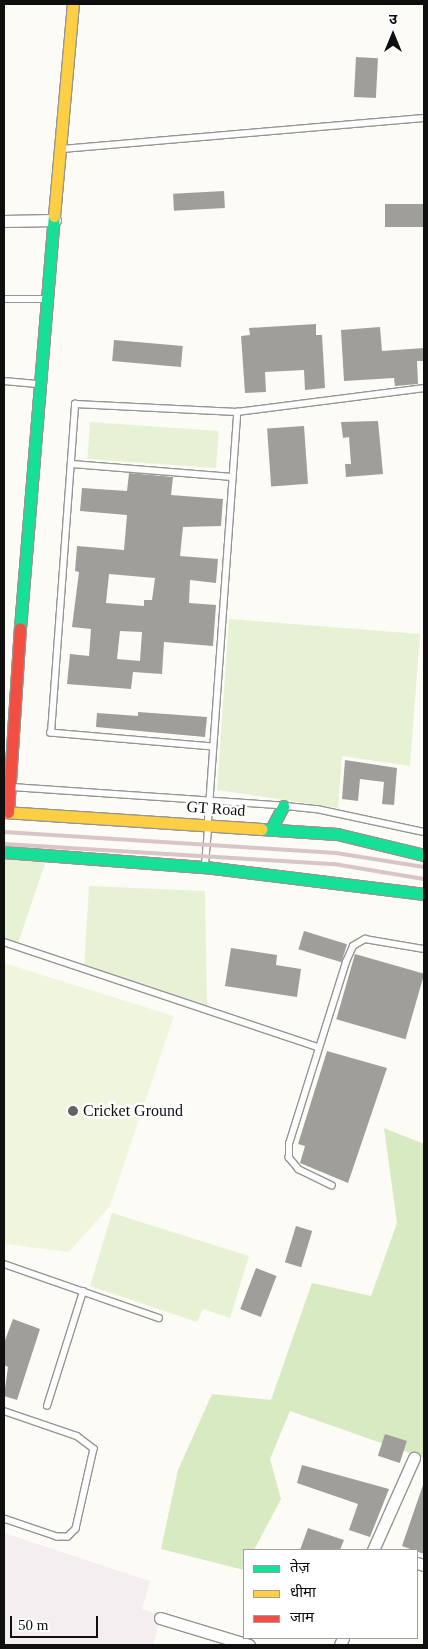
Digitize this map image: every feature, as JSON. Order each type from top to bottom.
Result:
[{"type":"main road","points":[[6,812],[39,384],[62,149],[73,4]]},
{"type":"main road","points":[[271,829],[283,806]]},
{"type":"main road","name":"GT Road","points":[[6,812],[337,834],[424,855]]},
{"type":"main road","points":[[4,852],[205,867],[424,894]]},
{"type":"street","points":[[4,221],[55,220]]},
{"type":"street","points":[[374,1549],[414,1458]]},
{"type":"street","points":[[160,1618],[249,1645]]},
{"type":"lane","points":[[62,149],[424,118]]},
{"type":"lane","points":[[4,299],[47,299]]},
{"type":"lane","points":[[4,381],[39,384]]},
{"type":"lane","points":[[213,748],[51,733],[75,404],[237,412],[424,388]]},
{"type":"lane","points":[[205,867],[237,412]]},
{"type":"lane","points":[[72,464],[232,477]]},
{"type":"lane","points":[[7,786],[317,808],[424,832]]},
{"type":"lane","points":[[332,1186],[299,1170],[289,1158],[289,1144],[318,1046],[353,946],[365,939],[424,949]]},
{"type":"lane","points":[[4,942],[318,1046]]},
{"type":"lane","points":[[4,1264],[159,1318]]},
{"type":"lane","points":[[48,1406],[83,1292]]},
{"type":"lane","points":[[4,1411],[77,1436],[94,1449],[76,1529],[68,1537],[58,1537],[4,1519]]},
{"type":"shaded area","points":[[4,1533],[150,1581],[142,1609],[161,1615],[153,1645],[4,1645]]},
{"type":"green space","points":[[90,422],[219,431],[216,468],[87,459]]},
{"type":"green space","points":[[229,619],[420,634],[410,766],[342,756],[338,808],[217,790]]},
{"type":"green space","points":[[4,852],[48,855],[17,946],[4,942]]},
{"type":"green space","points":[[89,886],[205,891],[207,1006],[84,968]]},
{"type":"green space","name":"Cricket Ground","points":[[4,963],[174,1016],[110,1206],[69,1252],[4,1244]]},
{"type":"green space","points":[[384,1128],[424,1144],[424,1458],[290,1411],[270,1459],[281,1499],[255,1549],[243,1549],[243,1570],[161,1549],[178,1470],[212,1394],[271,1400],[312,1283],[371,1296],[397,1223]]},
{"type":"green space","points":[[112,1213],[249,1256],[230,1318],[203,1309],[197,1322],[90,1286]]},
{"type":"building","points":[[356,57],[378,58],[376,98],[354,97]]},
{"type":"building","points":[[224,191],[225,208],[174,211],[173,194]]},
{"type":"building","points":[[385,204],[424,204],[424,227],[385,227]]},
{"type":"building","points":[[316,324],[316,335],[322,335],[325,388],[305,390],[304,370],[265,372],[266,392],[245,393],[241,336],[250,335],[249,328]]},
{"type":"building","points":[[380,327],[382,351],[424,348],[424,361],[417,361],[418,384],[395,386],[394,378],[344,381],[341,330]]},
{"type":"building","points":[[114,340],[183,346],[181,367],[112,361]]},
{"type":"building","points":[[378,421],[383,474],[346,477],[345,464],[351,464],[349,437],[343,438],[341,422]]},
{"type":"building","points":[[304,426],[308,484],[271,486],[267,429]]},
{"type":"building","points":[[129,473],[173,477],[171,495],[223,499],[221,526],[183,527],[180,556],[218,559],[216,583],[190,580],[189,603],[216,605],[213,646],[164,642],[162,674],[133,672],[131,689],[67,684],[70,654],[89,656],[91,629],[72,627],[79,572],[75,571],[77,546],[124,550],[127,515],[80,511],[82,488],[127,491]],"holes":[[[109,574],[155,578],[152,600],[144,600],[144,606],[106,603]],[[120,631],[142,632],[140,661],[117,659]]]},
{"type":"building","points":[[138,712],[207,717],[205,737],[96,727],[97,713],[138,716]]},
{"type":"building","points":[[345,760],[397,768],[394,805],[382,804],[384,782],[360,779],[358,801],[342,799]]},
{"type":"building","points":[[304,931],[347,944],[341,962],[298,949]]},
{"type":"building","points":[[231,948],[277,955],[276,965],[301,969],[297,997],[225,986]]},
{"type":"building","points":[[355,954],[424,974],[405,1039],[336,1019]]},
{"type":"building","points":[[327,1051],[387,1068],[348,1183],[300,1163],[305,1146],[298,1144]]},
{"type":"building","points":[[296,1226],[312,1231],[301,1267],[285,1262]]},
{"type":"building","points":[[256,1268],[277,1276],[261,1317],[240,1309]]},
{"type":"building","points":[[13,1319],[40,1329],[17,1400],[4,1396],[8,1367],[4,1365],[4,1343]]},
{"type":"building","points":[[385,1434],[407,1441],[400,1463],[378,1456]]},
{"type":"building","points":[[302,1465],[389,1489],[370,1537],[349,1530],[358,1504],[297,1483]]},
{"type":"building","points":[[423,1485],[424,1554],[418,1552],[418,1549],[402,1546]]},
{"type":"building","points":[[308,1528],[344,1540],[340,1549],[300,1549]]},
{"type":"railway","points":[[4,832],[336,853],[424,867]]},
{"type":"railway","points":[[4,844],[334,864],[424,879]]},
{"type":"traffic: fast","points":[[20,628],[54,216]]},
{"type":"traffic: fast","points":[[271,829],[283,806]]},
{"type":"traffic: fast","points":[[261,829],[337,834],[424,855]]},
{"type":"traffic: fast","points":[[4,852],[205,867],[424,894]]},
{"type":"traffic: slow","points":[[54,216],[73,4]]},
{"type":"traffic: slow","points":[[4,812],[261,829]]},
{"type":"traffic: jam","points":[[8,812],[20,628]]},
{"type":"place","name":"Cricket Ground","points":[[73,1111]]}]
